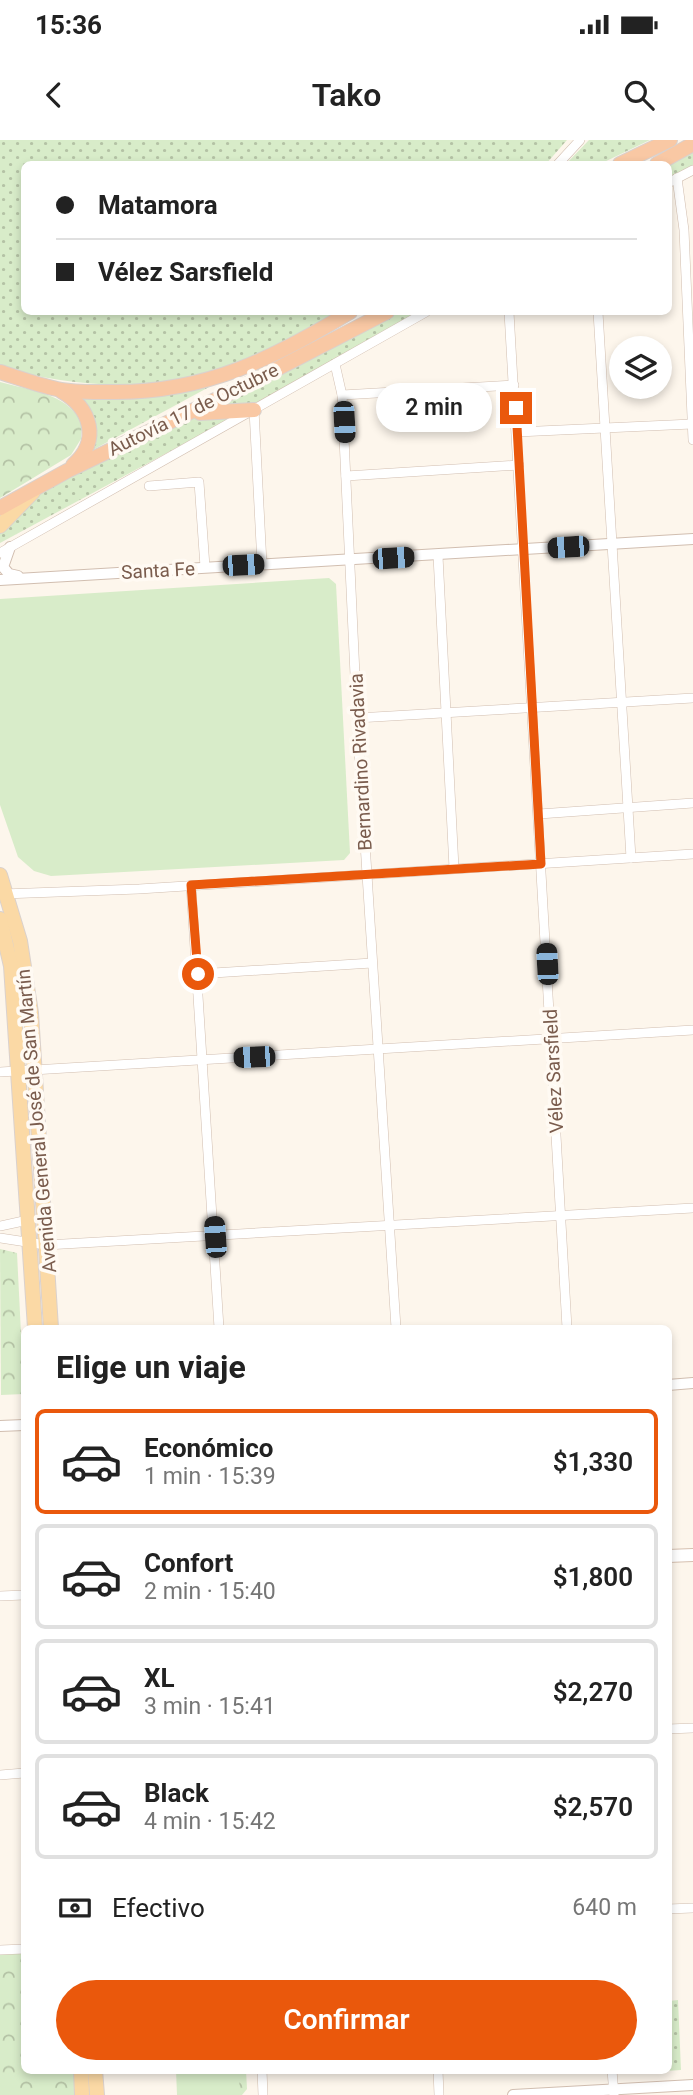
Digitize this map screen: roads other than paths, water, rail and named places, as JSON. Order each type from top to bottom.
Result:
[{"type":"highway","points":[[626,161],[670,140]]},
{"type":"highway","points":[[662,161],[693,144]]},
{"type":"highway","name":"Autovía 17 de Octubre","points":[[0,372],[58,389],[141,392],[206,383],[257,362],[344,315]]},
{"type":"highway","name":"Autovía 17 de Octubre","points":[[0,508],[67,471],[381,315]]},
{"type":"highway","points":[[58,389],[82,408],[89,421],[91,433],[84,454],[67,471]]},
{"type":"highway","points":[[175,419],[221,409],[254,410]]},
{"type":"main road","points":[[0,526],[36,490]]},
{"type":"main road","name":"Avenida General José de San Martín","points":[[0,875],[3,894],[24,963],[35,1070],[51,1325]]},
{"type":"main road","name":"Avenida General José de San Martín","points":[[0,919],[11,966],[20,1071],[35,1325]]},
{"type":"main road","points":[[672,1556],[693,1555]]},
{"type":"main road","points":[[81,2074],[82,2095]]},
{"type":"main road","points":[[95,2074],[97,2095]]},
{"type":"street","points":[[561,161],[580,140]]},
{"type":"street","points":[[693,170],[673,181],[689,230],[693,440]]},
{"type":"street","points":[[24,577],[9,574],[3,567],[5,550],[421,315]]},
{"type":"street","name":"Vélez Sarsfield","points":[[509,315],[525,550],[567,1325]]},
{"type":"street","points":[[598,315],[631,858]]},
{"type":"street","name":"Bernardino Rivadavia","points":[[335,364],[342,395],[366,874],[396,1325]]},
{"type":"street","points":[[342,395],[514,385]]},
{"type":"street","points":[[254,410],[262,564]]},
{"type":"street","points":[[517,432],[692,425]]},
{"type":"street","points":[[346,475],[519,465]]},
{"type":"street","points":[[149,486],[199,482],[205,567]]},
{"type":"street","name":"Santa Fe","points":[[0,580],[693,539]]},
{"type":"street","points":[[438,556],[454,868]]},
{"type":"street","points":[[357,718],[693,698]]},
{"type":"street","points":[[538,814],[693,803]]},
{"type":"street","points":[[3,894],[693,854]]},
{"type":"street","points":[[191,885],[219,1325]]},
{"type":"street","points":[[198,974],[372,963]]},
{"type":"street","points":[[0,1072],[693,1030]]},
{"type":"street","points":[[0,1238],[46,1245],[390,1228],[693,1208]]},
{"type":"street","points":[[0,1226],[28,1220]]},
{"type":"street","points":[[672,1385],[693,1383]]},
{"type":"street","points":[[0,1426],[21,1425]]},
{"type":"street","points":[[0,1596],[21,1594]]},
{"type":"street","points":[[672,1729],[693,1728]]},
{"type":"street","points":[[0,1775],[21,1773]]},
{"type":"street","points":[[672,1909],[693,1908]]},
{"type":"street","points":[[0,1950],[21,1949]]},
{"type":"street","points":[[262,2074],[263,2095]]},
{"type":"street","points":[[438,2074],[439,2095]]},
{"type":"street","points":[[612,2074],[614,2092]]},
{"type":"street","points":[[513,2095],[614,2092],[693,2085]]}]
